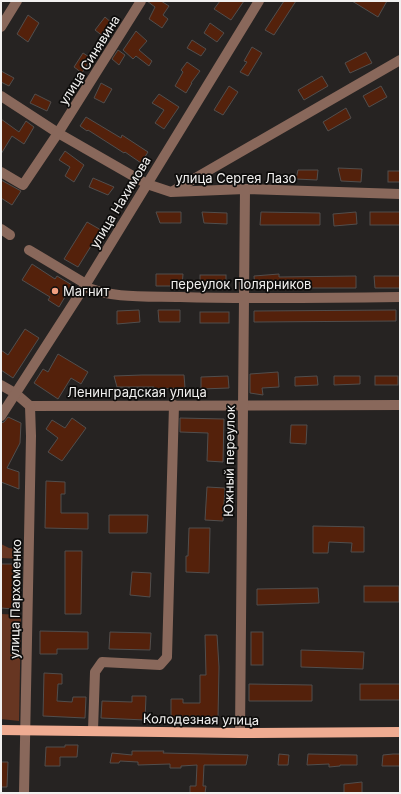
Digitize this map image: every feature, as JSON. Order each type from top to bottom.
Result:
[{"type":"main road","name":"Колодезная улица","points":[[1,730],[240,733],[400,732]]},
{"type":"street","points":[[1,27],[17,1]]},
{"type":"street","name":"улица Синявина","points":[[1,172],[23,185],[58,133],[141,1]]},
{"type":"street","name":"улица Нахимова","points":[[1,416],[14,393],[85,285],[259,1]]},
{"type":"street","points":[[171,192],[400,60]]},
{"type":"street","name":"улица Сергея Лазо","points":[[1,96],[58,133],[147,184],[171,192],[245,189],[400,194]]},
{"type":"street","name":"Южный переулок","points":[[240,733],[245,189]]},
{"type":"street","points":[[1,229],[10,235]]},
{"type":"street","name":"переулок Полярников","points":[[29,250],[100,293],[115,295],[244,298],[400,297]]},
{"type":"street","points":[[1,385],[30,406]]},
{"type":"street","points":[[93,730],[95,672],[102,662],[160,664],[168,657],[174,405]]},
{"type":"street","name":"Ленинградская улица","points":[[30,406],[400,405]]},
{"type":"street","name":"улица Пархоменко","points":[[24,793],[31,451],[30,406]]},
{"type":"shaded area","points":[[1,544],[9,548],[22,550],[22,559],[1,558]]},
{"type":"shaded area","points":[[1,614],[21,615],[19,721],[1,719]]},
{"type":"building","points":[[147,1],[161,1],[169,6],[163,15],[168,19],[162,28],[149,19],[155,7]]},
{"type":"building","points":[[220,1],[244,1],[231,20],[214,9]]},
{"type":"building","points":[[284,1],[296,1],[274,35],[265,30]]},
{"type":"building","points":[[352,1],[387,1],[378,17]]},
{"type":"building","points":[[28,15],[39,23],[28,42],[17,34]]},
{"type":"building","points":[[105,17],[113,24],[104,37],[95,30]]},
{"type":"building","points":[[210,23],[224,33],[217,42],[204,33]]},
{"type":"building","points":[[136,31],[147,41],[139,50],[152,61],[149,66],[136,56],[133,59],[123,50]]},
{"type":"building","points":[[192,40],[206,49],[201,56],[187,48]]},
{"type":"building","points":[[252,47],[262,53],[248,76],[240,72],[247,62],[244,61]]},
{"type":"building","points":[[118,50],[125,55],[119,65],[112,59]]},
{"type":"building","points":[[366,52],[372,63],[350,73],[345,63]]},
{"type":"building","points":[[83,53],[91,58],[82,73],[74,67]]},
{"type":"building","points":[[187,62],[200,71],[186,93],[175,86],[183,72],[181,70]]},
{"type":"building","points":[[1,71],[14,78],[9,86],[1,82]]},
{"type":"building","points":[[322,76],[328,86],[304,100],[298,90]]},
{"type":"building","points":[[101,83],[112,89],[104,103],[94,98]]},
{"type":"building","points":[[229,86],[238,92],[223,115],[214,110]]},
{"type":"building","points":[[381,86],[387,97],[369,107],[363,96]]},
{"type":"building","points":[[35,94],[51,102],[47,111],[30,103]]},
{"type":"building","points":[[159,94],[179,107],[164,129],[155,123],[164,110],[152,103]]},
{"type":"building","points":[[346,108],[351,118],[328,131],[323,122]]},
{"type":"building","points":[[86,117],[121,138],[122,135],[148,152],[141,163],[80,126]]},
{"type":"building","points":[[1,119],[19,132],[26,121],[34,127],[24,144],[12,136],[1,154]]},
{"type":"building","points":[[65,151],[84,165],[74,182],[65,176],[70,167],[59,160]]},
{"type":"building","points":[[338,168],[362,169],[361,182],[341,181]]},
{"type":"building","points":[[298,170],[318,170],[317,180],[296,179]]},
{"type":"building","points":[[388,171],[400,171],[400,182],[388,182]]},
{"type":"building","points":[[93,178],[114,187],[108,195],[89,187]]},
{"type":"building","points":[[1,180],[21,191],[12,205],[1,198]]},
{"type":"building","points":[[156,212],[181,212],[181,223],[160,223]]},
{"type":"building","points":[[202,212],[227,213],[227,224],[204,223]]},
{"type":"building","points":[[261,212],[320,213],[320,225],[260,225]]},
{"type":"building","points":[[356,212],[357,224],[334,226],[333,214]]},
{"type":"building","points":[[370,212],[400,212],[400,225],[370,225]]},
{"type":"building","points":[[87,222],[101,230],[78,267],[64,259]]},
{"type":"building","name":"Магнит","points":[[32,264],[55,279],[57,276],[72,285],[59,307],[48,300],[50,297],[22,280]]},
{"type":"building","points":[[156,274],[183,274],[182,286],[156,286]]},
{"type":"building","points":[[279,274],[279,277],[356,276],[356,288],[289,288],[289,286],[255,289],[254,276]]},
{"type":"building","points":[[200,275],[226,275],[226,286],[200,286]]},
{"type":"building","points":[[374,276],[400,276],[400,288],[375,288]]},
{"type":"building","points":[[139,310],[140,322],[117,324],[117,311]]},
{"type":"building","points":[[158,310],[180,310],[180,322],[159,322]]},
{"type":"building","points":[[396,310],[396,321],[254,322],[254,311]]},
{"type":"building","points":[[200,312],[229,312],[229,323],[200,323]]},
{"type":"building","points":[[25,329],[39,338],[13,378],[1,370],[1,350],[8,355]]},
{"type":"building","points":[[58,354],[88,372],[81,384],[71,378],[58,399],[34,383],[43,369],[48,372]]},
{"type":"building","points":[[278,372],[279,387],[262,388],[263,395],[250,393],[250,374]]},
{"type":"building","points":[[184,375],[185,388],[154,389],[154,387],[117,387],[114,376]]},
{"type":"building","points":[[228,376],[229,388],[201,389],[201,377]]},
{"type":"building","points":[[317,376],[318,385],[295,386],[295,377]]},
{"type":"building","points":[[334,376],[360,376],[360,384],[334,385]]},
{"type":"building","points":[[375,376],[398,376],[398,385],[375,385]]},
{"type":"building","points":[[8,417],[21,423],[20,443],[7,468],[19,472],[19,489],[1,482],[1,423]]},
{"type":"building","points":[[72,418],[86,428],[62,461],[48,452],[58,438],[46,429],[52,420],[65,428]]},
{"type":"building","points":[[180,418],[224,419],[223,462],[207,461],[208,433],[180,432]]},
{"type":"building","points":[[291,425],[307,425],[306,444],[290,443]]},
{"type":"building","points":[[46,481],[65,482],[65,494],[61,494],[61,513],[88,513],[88,529],[45,528]]},
{"type":"building","points":[[207,487],[225,488],[223,521],[205,520]]},
{"type":"building","points":[[109,515],[148,515],[147,533],[109,533]]},
{"type":"building","points":[[313,526],[364,527],[364,552],[351,552],[352,543],[329,542],[328,553],[313,553]]},
{"type":"building","points":[[189,528],[210,528],[209,573],[186,572]]},
{"type":"building","points":[[65,551],[82,551],[81,614],[65,614]]},
{"type":"building","points":[[1,564],[14,564],[13,609],[1,608]]},
{"type":"building","points":[[132,572],[151,573],[150,597],[130,595]]},
{"type":"building","points":[[364,586],[399,586],[399,602],[364,602]]},
{"type":"building","points":[[318,588],[319,603],[257,605],[257,589]]},
{"type":"building","points":[[40,631],[88,632],[88,649],[57,649],[57,654],[40,654]]},
{"type":"building","points":[[110,632],[151,633],[150,650],[109,649]]},
{"type":"building","points":[[251,632],[263,632],[263,665],[251,665]]},
{"type":"building","points":[[205,635],[217,635],[219,667],[218,718],[171,717],[171,699],[183,699],[183,703],[200,703],[200,675],[206,675]]},
{"type":"building","points":[[301,650],[364,652],[363,669],[301,667]]},
{"type":"building","points":[[44,673],[62,674],[62,684],[58,684],[57,701],[72,702],[73,697],[86,697],[85,718],[43,716]]},
{"type":"building","points":[[249,684],[312,685],[312,701],[249,701]]},
{"type":"building","points":[[360,684],[400,684],[400,700],[360,700]]},
{"type":"building","points":[[132,696],[146,696],[145,720],[101,718],[102,701],[132,702]]},
{"type":"building","points":[[65,745],[78,745],[77,757],[60,757],[60,766],[45,766],[46,747],[65,747]]},
{"type":"building","points":[[132,751],[248,755],[246,765],[204,765],[203,786],[206,786],[205,793],[190,793],[190,786],[196,786],[197,765],[181,766],[181,768],[170,768],[170,764],[138,765],[138,762],[120,761],[119,763],[110,763],[112,753],[132,755]]},
{"type":"building","points":[[279,754],[289,755],[288,765],[278,765]]},
{"type":"building","points":[[308,754],[357,755],[357,765],[340,765],[329,767],[329,764],[307,765]]},
{"type":"building","points":[[400,754],[400,766],[382,766],[383,755]]},
{"type":"building","points":[[1,762],[8,762],[7,787],[1,787]]},
{"type":"building","points":[[362,782],[362,793],[344,793],[344,784]]},
{"type":"place","name":"Магнит","points":[[55,291]]}]
